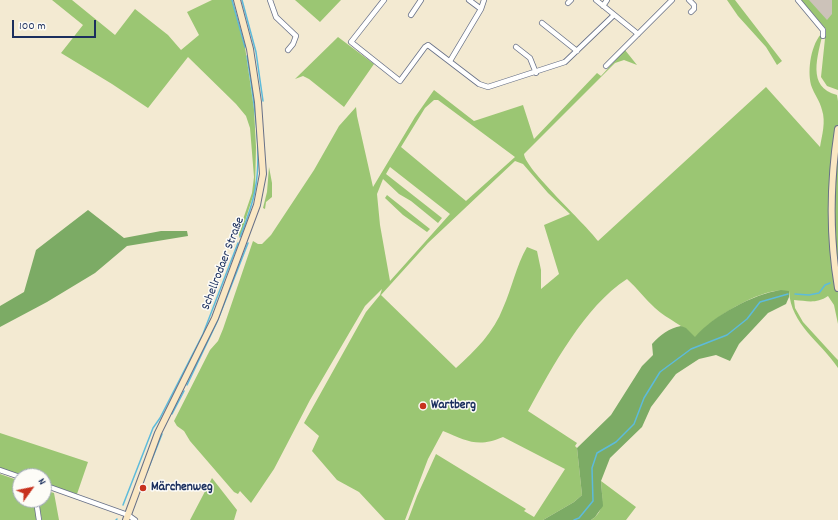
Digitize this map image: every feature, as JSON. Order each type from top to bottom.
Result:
[{"type":"street","name":"Schellrodaer Straße","points":[[127,517],[158,433],[215,318],[257,205],[262,174],[258,102],[250,49],[237,0]]},
{"type":"street","points":[[270,0],[276,17],[296,36],[293,44],[288,50]]},
{"type":"street","points":[[384,0],[351,42],[400,81],[428,45],[479,84],[488,87],[536,73],[565,62],[614,15]]},
{"type":"street","points":[[411,15],[420,0]]},
{"type":"street","points":[[469,0],[481,9]]},
{"type":"street","points":[[450,61],[481,9],[484,0]]},
{"type":"street","points":[[596,0],[638,34]]},
{"type":"street","points":[[604,6],[606,0]]},
{"type":"street","points":[[606,66],[672,0]]},
{"type":"street","points":[[689,0],[694,5],[691,12]]},
{"type":"street","points":[[798,0],[823,30],[823,36]]},
{"type":"street","points":[[542,23],[577,51]]},
{"type":"street","points":[[516,47],[530,58],[536,73]]},
{"type":"street","points":[[838,129],[831,202],[833,246],[838,288]]},
{"type":"street","points":[[0,470],[12,474]]},
{"type":"street","points":[[52,488],[135,520]]},
{"type":"street","points":[[37,508],[39,520]]},
{"type":"shaded area","points":[[806,0],[838,0],[838,11],[826,24]]},
{"type":"green space","points":[[52,0],[72,0],[115,35],[135,9],[168,35],[181,50],[199,35],[187,12],[212,0],[232,0],[245,47],[254,109],[256,147],[255,190],[240,237],[238,234],[252,193],[254,177],[250,128],[246,116],[236,104],[188,57],[148,108],[61,53],[83,25]]},
{"type":"green space","points":[[295,0],[341,0],[320,22]]},
{"type":"green space","points":[[727,0],[735,0],[782,61],[777,65],[766,47],[738,16]]},
{"type":"green space","points":[[801,0],[809,0],[827,20],[832,14],[832,0],[838,0],[838,90],[827,86],[821,77],[826,29]]},
{"type":"green space","points":[[823,32],[817,60],[816,70],[818,78],[821,85],[827,91],[837,95],[838,101],[838,324],[834,305],[828,296],[824,299],[816,301],[794,300],[795,308],[803,322],[838,360],[838,368],[795,314],[789,291],[772,291],[740,304],[719,317],[695,338],[691,333],[655,308],[627,279],[611,291],[583,321],[548,375],[528,411],[577,443],[575,446],[577,448],[582,495],[574,502],[543,520],[408,520],[436,454],[526,509],[524,511],[534,517],[565,469],[503,437],[479,443],[466,440],[443,431],[428,459],[405,520],[385,520],[359,492],[337,480],[312,451],[319,436],[304,423],[366,312],[380,295],[382,289],[365,306],[310,400],[274,469],[251,503],[240,491],[238,494],[234,492],[190,441],[184,431],[177,426],[174,421],[210,350],[218,341],[223,329],[253,241],[258,244],[262,244],[271,235],[314,170],[339,126],[356,107],[373,187],[415,117],[434,90],[474,121],[523,105],[534,139],[597,73],[601,76],[625,50],[637,65],[624,60],[615,63],[524,154],[527,161],[544,183],[598,241],[766,87],[820,147],[824,119],[810,79],[811,57],[819,37]],"holes":[[[434,100],[438,100],[515,157],[466,201],[401,147],[425,108]],[[515,161],[523,164],[548,193],[570,214],[544,225],[559,274],[541,289],[541,270],[537,251],[527,247],[495,325],[477,348],[456,368],[381,295],[428,243]],[[390,167],[450,214],[390,281],[380,225],[377,194],[383,179],[399,194],[411,201],[438,223],[442,218],[386,174]]]},
{"type":"green space","points":[[338,37],[374,64],[344,107],[309,79],[303,76],[295,79]]},
{"type":"green space","points":[[269,167],[272,183],[272,197],[266,202],[265,209],[263,208],[267,192]]},
{"type":"green space","points":[[387,195],[430,229],[427,232],[403,215],[385,198]]},
{"type":"green space","points":[[88,210],[124,238],[161,231],[187,231],[188,236],[127,246],[95,273],[47,302],[0,327],[0,306],[24,292],[36,250]]},
{"type":"green space","points":[[781,290],[789,291],[789,297],[786,304],[768,313],[739,344],[730,361],[716,355],[699,359],[676,374],[651,407],[642,427],[610,458],[601,481],[603,506],[595,517],[591,520],[543,520],[574,502],[582,495],[577,448],[611,415],[642,366],[653,355],[652,344],[655,341],[669,330],[681,326],[686,328],[695,337],[712,321],[734,307],[758,296]]},
{"type":"green space","points":[[0,433],[88,462],[77,494],[52,486],[52,468],[12,468],[12,472],[0,468]]},
{"type":"green space","points":[[0,474],[12,478],[12,508],[35,508],[37,520],[0,520]]},
{"type":"green space","points":[[212,478],[237,510],[234,520],[190,520]]},
{"type":"green space","points":[[601,481],[636,507],[626,520],[591,520],[596,516],[601,508]]},
{"type":"green space","points":[[52,492],[54,493],[59,520],[42,520],[40,508],[52,508]]},
{"type":"waterway","points":[[232,0],[245,47]]},
{"type":"waterway","points":[[242,0],[256,52],[263,101]]},
{"type":"waterway","points":[[240,237],[254,196],[258,158],[258,141],[247,56]]},
{"type":"waterway","points":[[123,505],[153,428],[160,418],[203,334],[238,243]]},
{"type":"waterway","points":[[187,385],[217,322],[248,243]]},
{"type":"waterway","points":[[795,294],[809,295],[819,293],[825,285],[830,283]]},
{"type":"waterway","points":[[574,520],[579,518],[593,501],[592,468],[597,453],[616,442],[634,424],[644,398],[660,372],[691,349],[727,335],[747,319],[760,302],[788,294]]},
{"type":"waterway","points":[[172,414],[184,391]]},
{"type":"waterway","points":[[147,472],[162,434]]},
{"type":"place","name":"Wartberg","points":[[423,406]]},
{"type":"place","name":"Märchenweg","points":[[143,488]]}]
